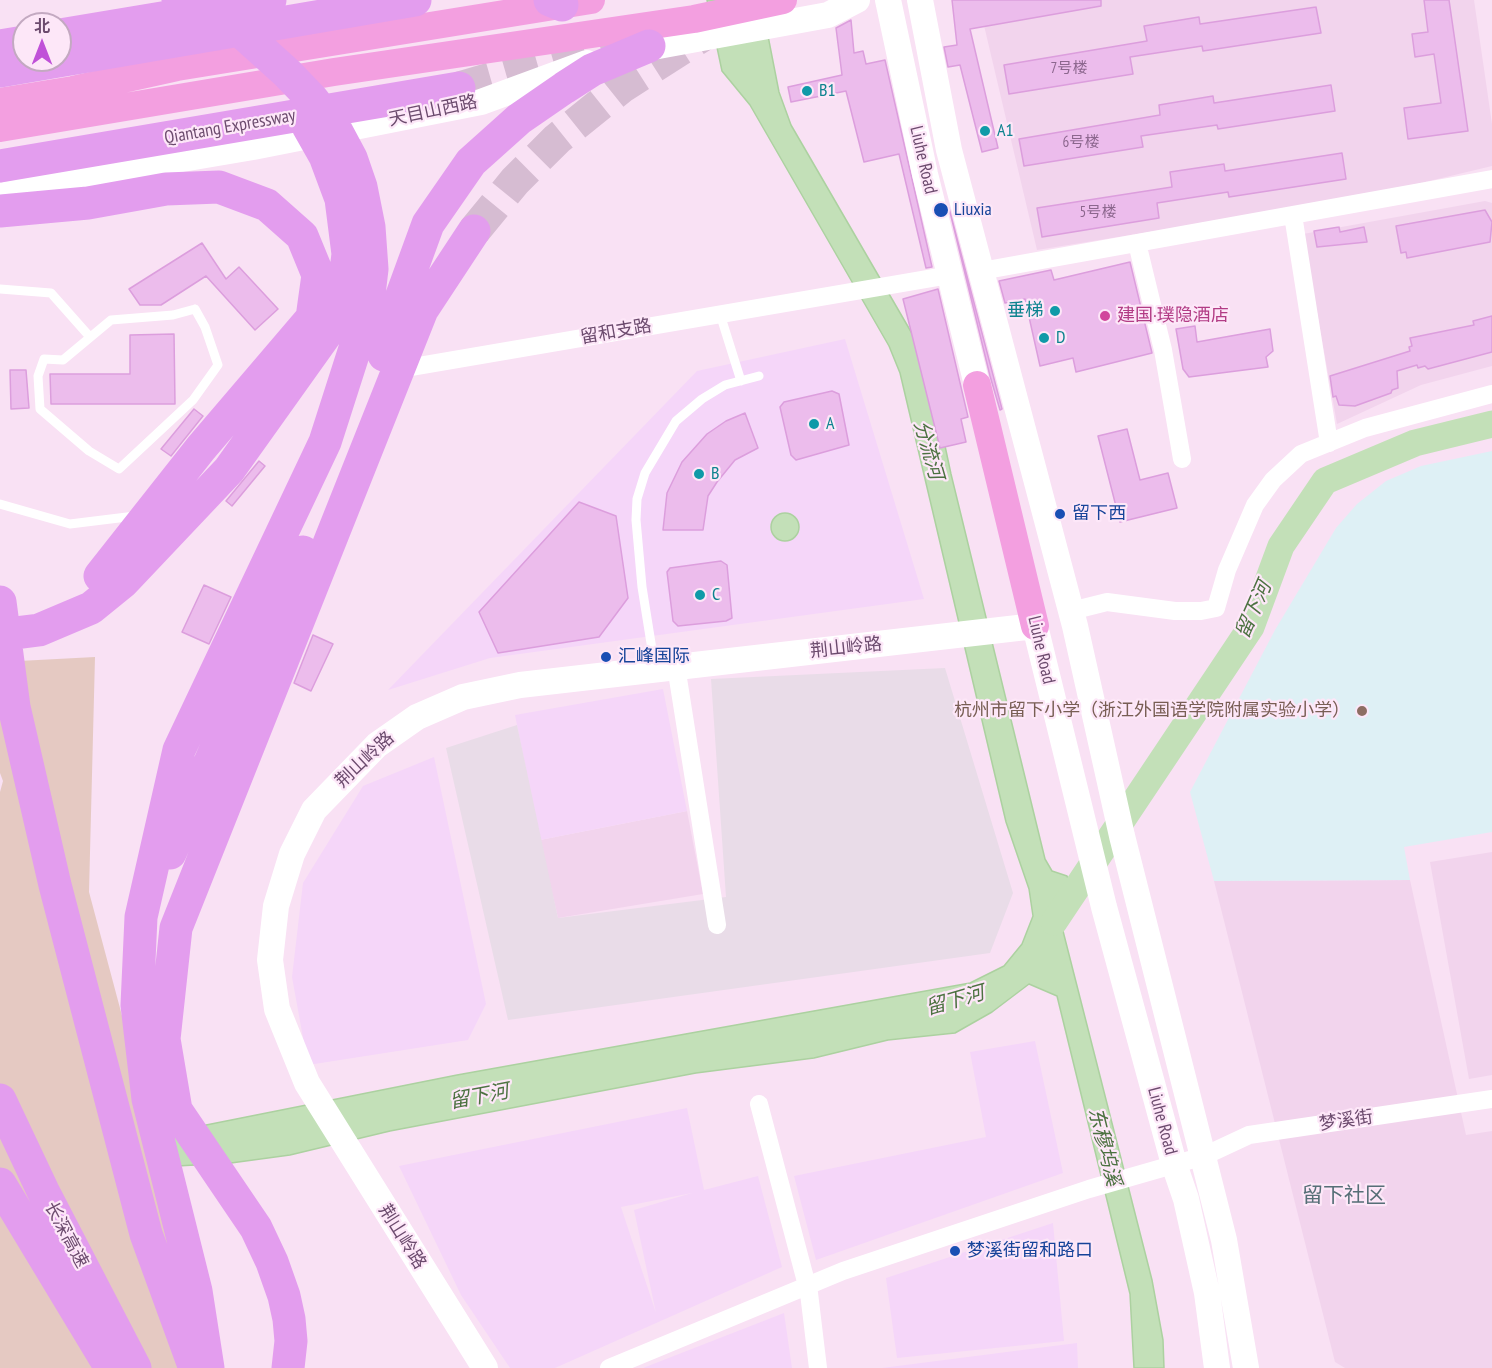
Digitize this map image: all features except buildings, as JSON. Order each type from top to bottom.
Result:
[{"type":"highway","points":[[0,635],[39,630],[91,608],[123,582],[228,470],[354,312],[341,199],[325,156],[306,123],[237,51],[178,0]]},
{"type":"highway","points":[[206,0],[313,100],[336,130],[351,158],[361,187],[369,227],[372,269],[354,312],[325,442],[179,750],[141,919],[137,1005],[148,1099],[196,1292],[208,1368]]},
{"type":"highway","points":[[72,33],[270,0]]},
{"type":"highway","points":[[72,53],[415,0]]},
{"type":"highway","points":[[0,46],[12,62]]},
{"type":"highway","points":[[141,919],[265,634],[370,404],[397,309],[428,224],[471,162],[519,119],[592,70],[649,46]]},
{"type":"highway","name":"Qiantang Expressway","points":[[0,166],[459,88]]},
{"type":"highway","points":[[0,211],[88,203],[166,189],[219,187],[267,205],[302,236],[318,275],[312,318],[201,448],[107,570],[76,598],[34,616],[0,620]]},
{"type":"highway","points":[[176,928],[422,310],[474,231]]},
{"type":"highway","points":[[0,602],[14,707],[55,885],[146,1234],[194,1368]]},
{"type":"highway","points":[[203,779],[176,928],[164,1039],[176,1110],[256,1228],[272,1262],[289,1319],[291,1341],[288,1368]]},
{"type":"highway","name":"长深高速","points":[[0,1100],[43,1191],[135,1368]]},
{"type":"highway","name":"长深高速","points":[[0,1144],[113,1368]]},
{"type":"highway","points":[[0,1184],[113,1368]]},
{"type":"main road","name":"天目山西路","points":[[0,128],[334,72],[697,28],[775,9],[828,15],[857,0]]},
{"type":"main road","name":"Liuhe Road","points":[[888,0],[925,174],[1093,863],[1174,1164],[1186,1199],[1201,1263],[1217,1368]]},
{"type":"main road","name":"Liuhe Road","points":[[920,0],[949,150],[1071,611],[1119,824],[1191,1113],[1204,1156],[1224,1240],[1246,1368]]},
{"type":"main road","points":[[0,100],[72,90],[177,67],[566,1]]},
{"type":"main road","name":"天目山西路","points":[[0,196],[141,166],[253,147],[481,102],[586,63],[649,46],[697,28]]},
{"type":"main road","name":"荆山岭路","points":[[485,1368],[306,1083],[276,1009],[270,960],[276,906],[291,854],[314,810],[377,745],[417,717],[462,697],[520,685],[665,667],[950,638],[1035,626]]},
{"type":"street","points":[[981,271],[1492,179]]},
{"type":"street","points":[[1293,215],[1329,443]]},
{"type":"street","points":[[1137,243],[1162,350],[1182,459]]},
{"type":"street","name":"留和支路","points":[[412,367],[950,275]]},
{"type":"street","points":[[1071,611],[1107,602],[1175,611],[1201,611],[1216,608],[1227,570],[1255,505],[1273,480],[1300,454],[1365,428],[1492,394]]},
{"type":"street","points":[[665,667],[717,925]]},
{"type":"street","name":"梦溪街","points":[[609,1368],[843,1271],[1089,1189],[1204,1156],[1249,1135],[1492,1099]]},
{"type":"street","points":[[759,1104],[808,1286],[818,1368]]},
{"type":"lane","points":[[0,289],[51,293],[90,337]]},
{"type":"lane","points":[[195,309],[206,327],[218,365],[193,400],[119,469],[89,451],[40,409],[38,376],[44,359],[63,360],[90,337],[111,320],[173,315],[195,309]]},
{"type":"lane","points":[[720,315],[741,381]]},
{"type":"lane","points":[[665,667],[642,587],[636,520],[637,500],[645,473],[676,421],[702,399],[725,385],[759,376]]},
{"type":"lane","points":[[0,504],[70,524],[150,515]]},
{"type":"shaded area","points":[[978,0],[1474,0],[1492,124],[1492,166],[1350,200],[1037,250]]},
{"type":"shaded area","points":[[1485,201],[1492,203],[1492,366],[1421,385],[1337,424],[1303,234]]},
{"type":"shaded area","name":"汇峰国际","points":[[845,339],[924,599],[490,658],[388,690],[697,371]]},
{"type":"shaded area","name":"杭州市留下小学（浙江外国语学院附属实验小学）","points":[[1492,451],[1492,832],[1404,847],[1410,880],[1214,881],[1190,792],[1275,630],[1336,528],[1357,504],[1386,481],[1421,466]]},
{"type":"shaded area","points":[[95,657],[89,892],[216,1368],[0,1368],[0,792],[3,781],[0,773],[0,662]]},
{"type":"shaded area","points":[[945,668],[1013,893],[990,953],[508,1020],[446,748],[517,725],[558,918],[726,897],[711,679]]},
{"type":"shaded area","points":[[663,689],[687,811],[540,840],[515,715]]},
{"type":"shaded area","points":[[434,757],[486,1004],[468,1040],[308,1065],[292,977],[303,883],[363,786]]},
{"type":"shaded area","points":[[687,811],[703,894],[558,918],[540,840]]},
{"type":"shaded area","points":[[1492,852],[1492,1075],[1469,1079],[1430,862]]},
{"type":"shaded area","points":[[1410,880],[1466,1135],[1492,1131],[1492,1368],[1345,1368],[1335,1362],[1214,881]]},
{"type":"shaded area","points":[[1035,1041],[1063,1173],[816,1260],[794,1176],[986,1137],[970,1052]]},
{"type":"shaded area","points":[[687,1108],[704,1190],[758,1176],[782,1267],[555,1368],[510,1368],[461,1295],[399,1166]],"holes":[[[692,1193],[634,1210],[656,1313],[621,1207]]]},
{"type":"shaded area","points":[[1053,1223],[1064,1341],[897,1358],[886,1278]]},
{"type":"shaded area","points":[[784,1313],[792,1368],[643,1368]]},
{"type":"shaded area","points":[[1077,1343],[1078,1368],[882,1368]]},
{"type":"water","points":[[707,0],[761,0],[779,92],[791,125],[921,349],[932,385],[951,474],[1045,859],[1052,871],[1067,876],[1077,903],[1063,931],[1152,1280],[1163,1340],[1164,1368],[1134,1368],[1130,1294],[1057,996],[1029,984],[992,1012],[955,1033],[888,1040],[814,1058],[696,1073],[390,1131],[290,1155],[231,1163],[177,1166],[166,1133],[457,1075],[970,983],[1004,966],[1022,944],[1033,916],[1029,889],[1006,822],[900,373],[889,346],[750,105],[722,71]]},
{"type":"water","points":[[785,513],[795,517],[799,527],[795,537],[785,541],[775,537],[771,527],[775,517]]},
{"type":"waterway","name":"留下河","points":[[1054,922],[1251,627],[1281,546],[1325,481],[1415,443],[1492,424]]},
{"type":"tunnel","points":[[474,231],[515,181],[557,139],[623,86],[706,33]]},
{"type":"tunnel","points":[[459,88],[567,57],[635,34]]},
{"type":"place","name":"B1","points":[[807,91]]},
{"type":"place","name":"A1","points":[[985,131]]},
{"type":"place","name":"Liuxia","points":[[941,210]]},
{"type":"place","name":"垂梯","points":[[1055,311]]},
{"type":"place","name":"建国·璞隐酒店","points":[[1105,316]]},
{"type":"place","name":"D","points":[[1044,338]]},
{"type":"place","name":"A","points":[[814,424]]},
{"type":"place","name":"B","points":[[699,474]]},
{"type":"place","name":"留下西","points":[[1060,514]]},
{"type":"place","name":"C","points":[[700,595]]},
{"type":"place","name":"汇峰国际","points":[[606,657]]},
{"type":"place","name":"杭州市留下小学（浙江外国语学院附属实验小学）","points":[[1362,711]]},
{"type":"place","name":"梦溪街留和路口","points":[[955,1251]]},
{"type":"district","name":"留下社区","points":[[1344,1196]]},
{"type":"water label","name":"分流河","points":[[928,450]]},
{"type":"water label","name":"东穆坞溪","points":[[1104,1147]]}]
